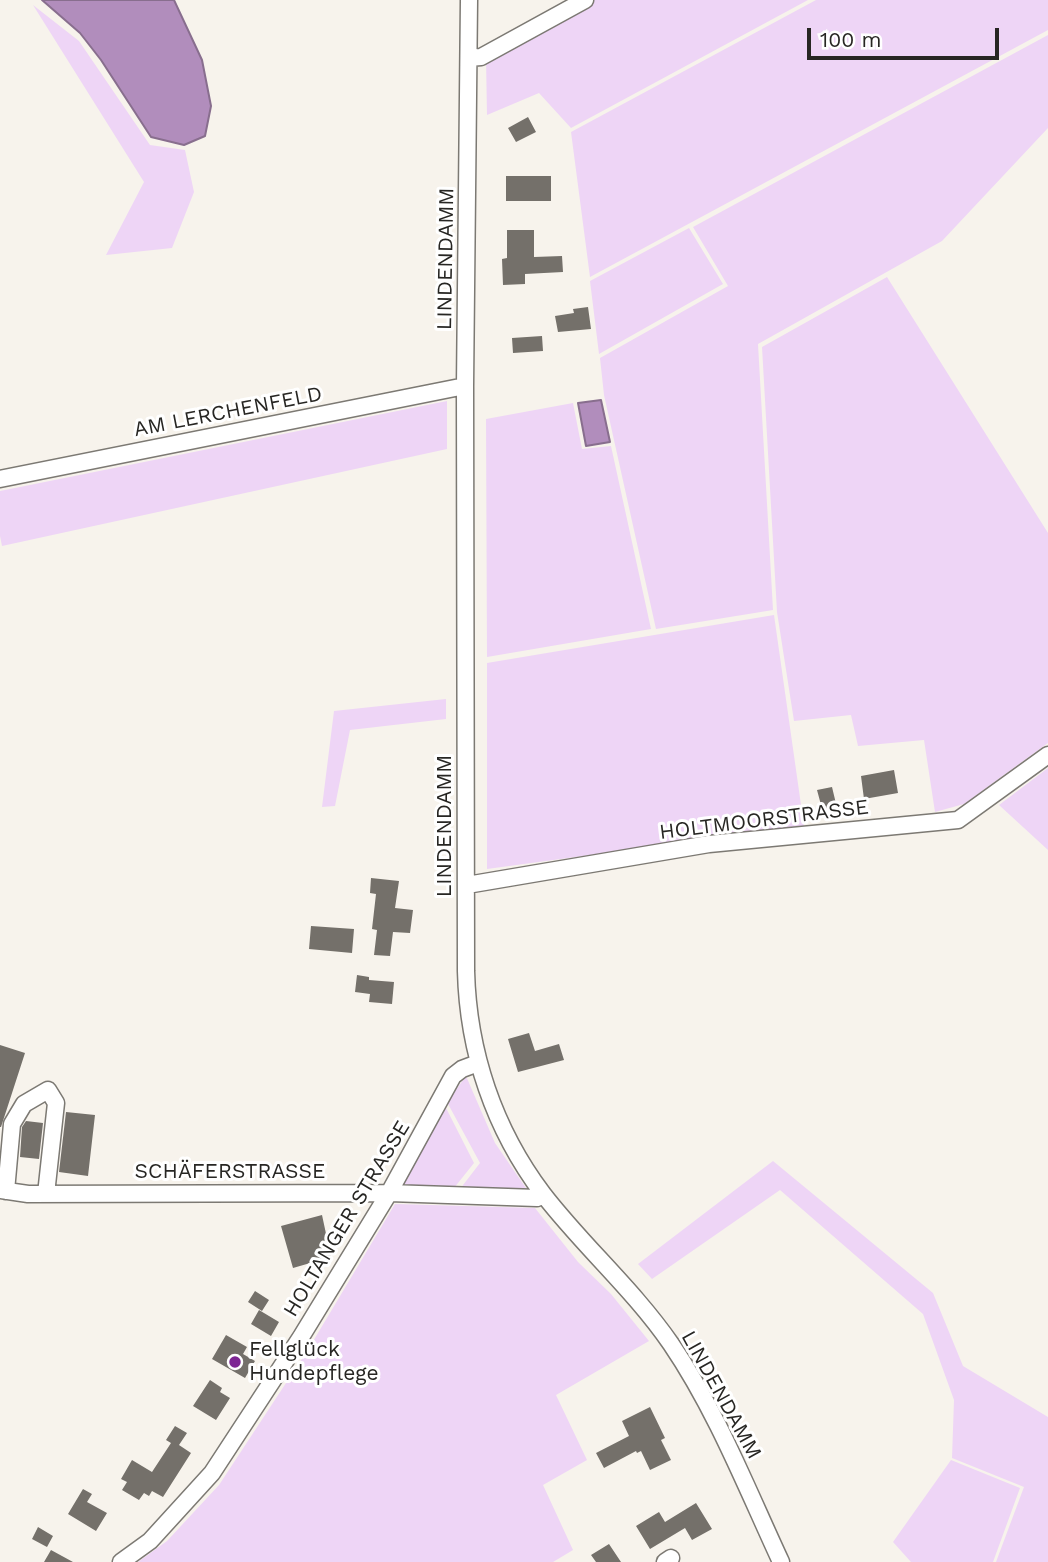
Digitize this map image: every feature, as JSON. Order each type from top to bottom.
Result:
[{"type":"street","name":"LINDENDAMM","points":[[469,0],[465,386],[469,1018],[478,1063],[504,1132],[543,1195],[630,1290],[659,1326],[685,1366],[725,1442],[780,1562]]},
{"type":"street","points":[[470,58],[481,57],[586,0]]},
{"type":"street","name":"AM LERCHENFELD","points":[[0,479],[465,386]]},
{"type":"street","name":"HOLTMOORSTRASSE","points":[[467,885],[709,844],[958,820],[1048,755]]},
{"type":"street","name":"HOLTANGER STRASSE","points":[[121,1562],[150,1541],[209,1478],[301,1337],[389,1193],[453,1076],[478,1063]]},
{"type":"street","points":[[3,1190],[12,1124],[24,1104],[48,1090],[56,1103],[46,1194]]},
{"type":"street","name":"SCHÄFERSTRASSE","points":[[3,1190],[46,1194],[389,1193],[537,1198],[543,1195]]},
{"type":"shaded area","points":[[42,0],[174,0],[202,60],[211,106],[205,136],[184,145],[151,137],[101,60],[80,33]]},
{"type":"shaded area","points":[[593,0],[808,0],[571,128],[539,93],[487,115],[486,58]]},
{"type":"shaded area","points":[[816,0],[1048,0],[1048,30],[590,277],[571,132]]},
{"type":"shaded area","points":[[33,5],[79,41],[150,145],[185,150],[194,192],[172,248],[106,255],[144,182]]},
{"type":"shaded area","points":[[1048,35],[1048,128],[942,241],[758,344],[773,610],[656,629],[604,395],[600,358],[728,286],[693,227]]},
{"type":"shaded area","points":[[689,228],[723,284],[599,354],[590,281]]},
{"type":"shaded area","points":[[887,277],[1048,533],[1048,743],[964,804],[935,812],[924,740],[858,746],[851,715],[794,721],[777,612],[762,347]]},
{"type":"shaded area","points":[[601,400],[610,442],[586,446],[578,403]]},
{"type":"shaded area","points":[[447,401],[447,449],[2,546],[0,491]]},
{"type":"shaded area","points":[[573,403],[582,449],[611,446],[651,629],[487,657],[486,419]]},
{"type":"shaded area","points":[[774,615],[804,826],[487,869],[487,663]]},
{"type":"shaded area","points":[[446,699],[446,719],[350,730],[335,806],[322,807],[334,711]]},
{"type":"shaded area","points":[[1048,768],[1048,850],[999,805]]},
{"type":"shaded area","points":[[466,1076],[495,1143],[528,1191],[460,1189],[480,1163],[447,1102]]},
{"type":"shaded area","points":[[445,1106],[474,1163],[454,1188],[397,1184]]},
{"type":"shaded area","points":[[773,1161],[933,1293],[963,1366],[1048,1417],[1048,1562],[996,1562],[1024,1487],[952,1458],[954,1400],[923,1314],[780,1190],[652,1279],[638,1264]]},
{"type":"shaded area","points":[[395,1204],[535,1208],[578,1262],[611,1294],[649,1341],[556,1395],[587,1460],[543,1485],[573,1550],[553,1562],[138,1562],[167,1541],[219,1485],[309,1348]]},
{"type":"shaded area","points":[[951,1460],[1020,1488],[993,1562],[911,1562],[893,1542]]},
{"type":"building","points":[[528,117],[536,132],[516,142],[508,128]]},
{"type":"building","points":[[506,176],[551,176],[551,201],[506,201]]},
{"type":"building","points":[[507,230],[534,230],[534,257],[562,256],[563,272],[525,274],[525,284],[503,285],[502,259],[507,258]]},
{"type":"building","points":[[588,307],[591,329],[558,332],[555,316],[574,313],[573,309]]},
{"type":"building","points":[[542,336],[543,351],[513,353],[512,338]]},
{"type":"building","points":[[894,770],[898,793],[864,799],[861,776]]},
{"type":"building","points":[[832,787],[838,812],[824,816],[817,790]]},
{"type":"building","points":[[371,878],[399,881],[395,908],[413,910],[410,933],[393,932],[390,956],[374,955],[377,930],[372,929],[376,894],[370,893]]},
{"type":"building","points":[[311,926],[354,929],[352,953],[309,949]]},
{"type":"building","points":[[357,975],[369,977],[369,980],[394,982],[392,1004],[369,1002],[370,994],[355,992]]},
{"type":"building","points":[[529,1033],[535,1051],[559,1044],[564,1060],[518,1072],[508,1039]]},
{"type":"building","points":[[0,1045],[25,1053],[1,1127],[0,1127]]},
{"type":"building","points":[[66,1112],[95,1115],[88,1176],[59,1172]]},
{"type":"building","points":[[26,1121],[43,1123],[39,1159],[20,1157],[22,1127]]},
{"type":"building","points":[[322,1215],[331,1257],[293,1268],[281,1226]]},
{"type":"building","points":[[255,1291],[269,1300],[262,1311],[248,1302]]},
{"type":"building","points":[[259,1310],[279,1322],[271,1336],[251,1324]]},
{"type":"building","points":[[226,1335],[247,1347],[243,1354],[255,1361],[245,1378],[212,1359]]},
{"type":"building","points":[[210,1380],[222,1388],[220,1392],[230,1398],[216,1420],[193,1406]]},
{"type":"building","points":[[650,1407],[665,1438],[661,1440],[671,1460],[650,1470],[641,1451],[636,1451],[604,1468],[596,1453],[629,1436],[622,1421]]},
{"type":"building","points":[[175,1426],[187,1433],[179,1445],[191,1453],[163,1497],[152,1491],[149,1496],[144,1493],[139,1500],[122,1490],[127,1482],[121,1479],[132,1460],[152,1472],[171,1443],[166,1440]]},
{"type":"building","points":[[83,1489],[92,1494],[87,1502],[107,1513],[96,1531],[68,1514]]},
{"type":"building","points":[[696,1503],[712,1529],[692,1540],[685,1528],[650,1549],[636,1526],[659,1512],[665,1522]]},
{"type":"building","points":[[38,1527],[53,1536],[47,1547],[32,1539]]},
{"type":"building","points":[[609,1544],[621,1562],[596,1562],[591,1555]]},
{"type":"building","points":[[51,1550],[73,1562],[44,1562]]},
{"type":"place","name":"Fellglück Hundepflege","points":[[235,1362]]}]
